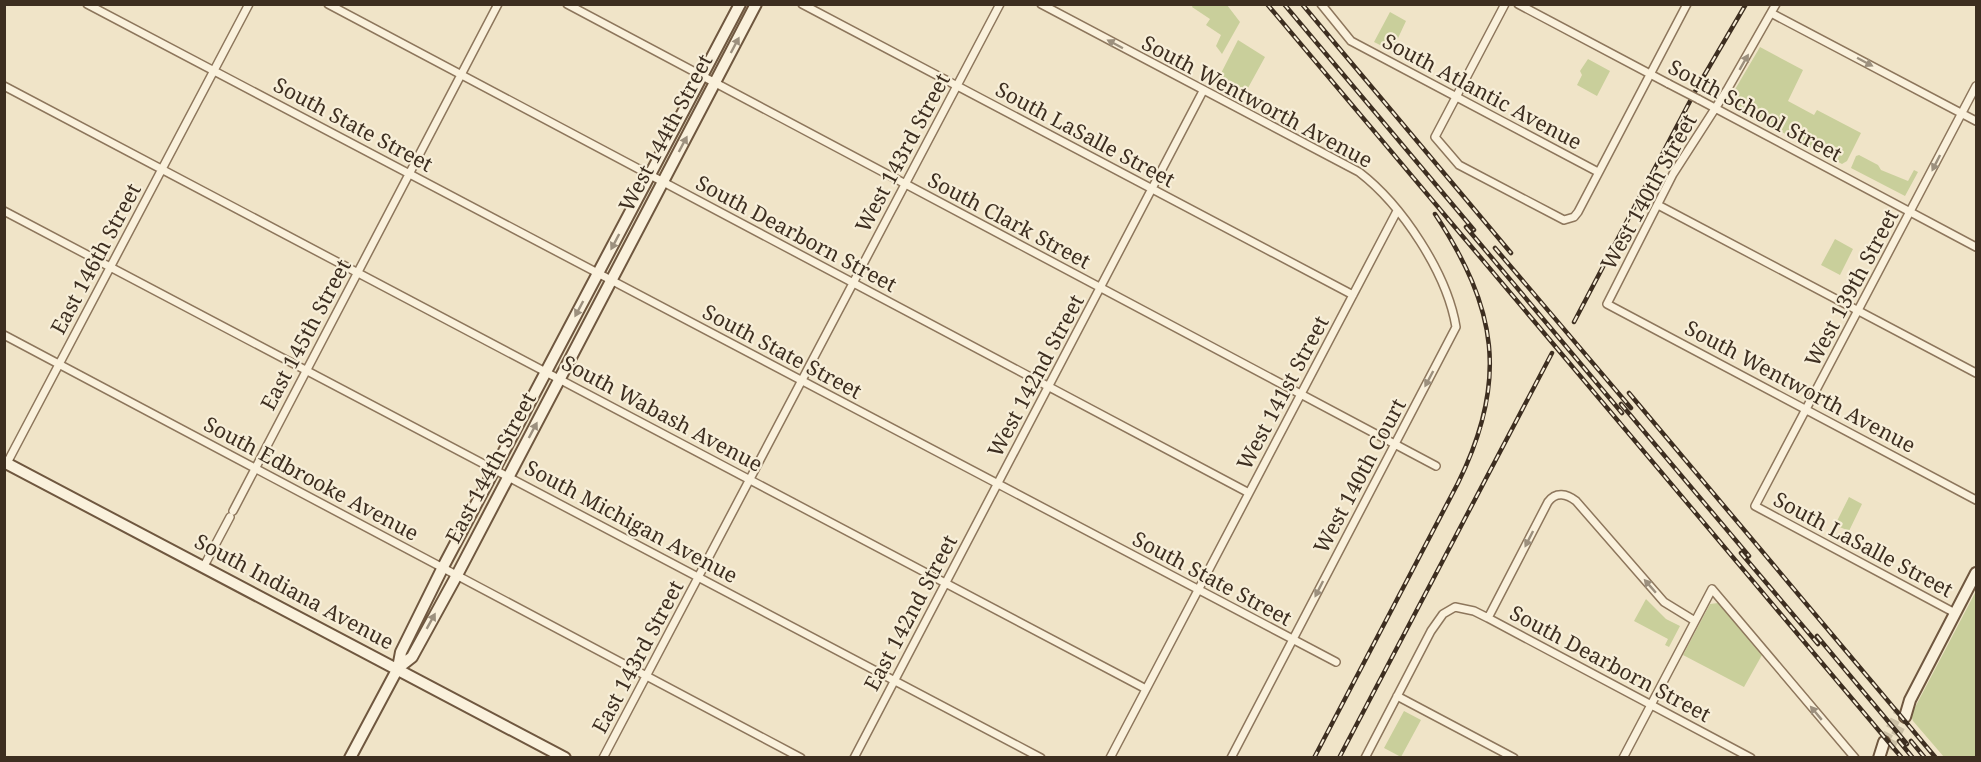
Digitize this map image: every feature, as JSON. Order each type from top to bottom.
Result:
[{"type":"street","name":"South State Street","points":[[87,4],[1336,663]]},
{"type":"street","name":"East 146th Street","points":[[6,463],[249,4]]},
{"type":"street","name":"South Dearborn Street","points":[[328,4],[1249,493]]},
{"type":"street","name":"East 145th Street","points":[[204,566],[498,4]]},
{"type":"street","name":"South Clark Street","points":[[567,4],[1436,466]]},
{"type":"street","name":"West 144th Street","points":[[598,273],[740,4]]},
{"type":"street","name":"West 144th Street","points":[[611,280],[756,4]]},
{"type":"street","name":"South LaSalle Street","points":[[802,4],[1353,295]]},
{"type":"street","name":"West 143rd Street","points":[[802,381],[1000,4]]},
{"type":"street","name":"South Wentworth Avenue","points":[[1041,4],[1359,172],[1397,211],[1433,266],[1449,299],[1456,327]]},
{"type":"street","name":"South Atlantic Avenue","points":[[1321,4],[1351,41],[1598,172]]},
{"type":"street","points":[[1505,4],[1435,137],[1459,165],[1564,220],[1574,218],[1687,4]]},
{"type":"street","name":"South School Street","points":[[1518,4],[1977,248]]},
{"type":"street","name":"West 140th Street","points":[[1607,304],[1673,174],[1713,108],[1727,90],[1776,4]]},
{"type":"street","points":[[1771,13],[1977,121]]},
{"type":"street","name":"South Wabash Avenue","points":[[4,86],[1146,689]]},
{"type":"street","name":"West 139th Street","points":[[1755,506],[1977,86]]},
{"type":"street","name":"West 142nd Street","points":[[998,484],[1203,91]]},
{"type":"street","points":[[1658,205],[1977,373]]},
{"type":"street","name":"South Michigan Avenue","points":[[4,211],[1041,758]]},
{"type":"street","name":"West 141st Street","points":[[1110,758],[1397,211]]},
{"type":"street","name":"East 144th Street","points":[[350,758],[398,668],[401,652],[442,567],[598,273]]},
{"type":"street","name":"East 144th Street","points":[[398,668],[412,657],[611,280]]},
{"type":"street","name":"South Wentworth Avenue","points":[[1607,304],[1977,500]]},
{"type":"street","name":"West 140th Court","points":[[1231,758],[1456,327]]},
{"type":"street","name":"South Edbrooke Avenue","points":[[4,335],[801,758]]},
{"type":"street","name":"East 143rd Street","points":[[603,758],[802,381]]},
{"type":"street","name":"South Indiana Avenue","points":[[6,463],[565,758]]},
{"type":"street","name":"East 142nd Street","points":[[854,758],[998,484]]},
{"type":"street","points":[[1488,618],[1548,502],[1554,496],[1562,495],[1576,501],[1664,602],[1695,621]]},
{"type":"street","name":"South LaSalle Street","points":[[1755,506],[1955,613]]},
{"type":"street","points":[[1903,714],[1977,573]]},
{"type":"street","points":[[1623,758],[1712,589],[1855,758]]},
{"type":"street","name":"South Dearborn Street","points":[[1397,696],[1431,631],[1451,608],[1461,607],[1488,618],[1751,758]]},
{"type":"street","points":[[1365,758],[1397,696],[1514,758]]},
{"type":"street","points":[[1880,758],[1886,746]]},
{"type":"green space","points":[[1193,5],[1227,5],[1240,22],[1222,54],[1216,46],[1221,35],[1206,25],[1210,19],[1192,7]]},
{"type":"green space","points":[[1390,12],[1406,21],[1392,51],[1374,42]]},
{"type":"green space","points":[[1238,40],[1265,57],[1243,97],[1216,83]]},
{"type":"green space","points":[[1760,47],[1803,70],[1788,101],[1814,115],[1817,110],[1861,133],[1847,161],[1842,164],[1727,103]]},
{"type":"green space","points":[[1588,59],[1610,71],[1597,96],[1577,85],[1582,75],[1580,71]]},
{"type":"green space","points":[[1859,155],[1878,165],[1881,170],[1908,181],[1914,170],[1918,172],[1905,196],[1851,168],[1856,156]]},
{"type":"green space","points":[[1835,239],[1853,249],[1840,275],[1821,265]]},
{"type":"green space","points":[[1849,497],[1862,504],[1849,531],[1835,525]]},
{"type":"green space","points":[[1976,591],[1976,757],[1944,757],[1913,721],[1911,715]]},
{"type":"green space","points":[[1646,599],[1666,619],[1680,626],[1669,647],[1665,645],[1668,639],[1634,621]]},
{"type":"green space","points":[[1718,603],[1762,655],[1744,687],[1683,655],[1710,604]]},
{"type":"green space","points":[[1404,711],[1421,720],[1401,757],[1384,748]]},
{"type":"tunnel","points":[[1884,742],[1900,710]]},
{"type":"tunnel","points":[[1889,749],[1905,717]]},
{"type":"railway","points":[[1267,4],[1902,758]]},
{"type":"railway","points":[[1284,4],[1474,230]]},
{"type":"railway","points":[[1302,4],[1511,253]]},
{"type":"railway","points":[[1574,322],[1698,86],[1746,4]]},
{"type":"railway","points":[[1314,758],[1458,483],[1474,446],[1485,411],[1489,377],[1489,345],[1483,313],[1472,281],[1456,248],[1435,214]]},
{"type":"railway","points":[[1466,227],[1622,413]]},
{"type":"railway","points":[[1495,248],[1631,408]]},
{"type":"railway","points":[[1339,758],[1552,353]]},
{"type":"railway","points":[[1629,393],[1936,758]]},
{"type":"railway","points":[[1621,404],[1749,556]]},
{"type":"railway","points":[[1741,553],[1818,644]]},
{"type":"railway","points":[[1817,636],[1907,744]]},
{"type":"railway","points":[[1899,741],[1913,758]]},
{"type":"railway","points":[[1911,741],[1925,758]]}]
